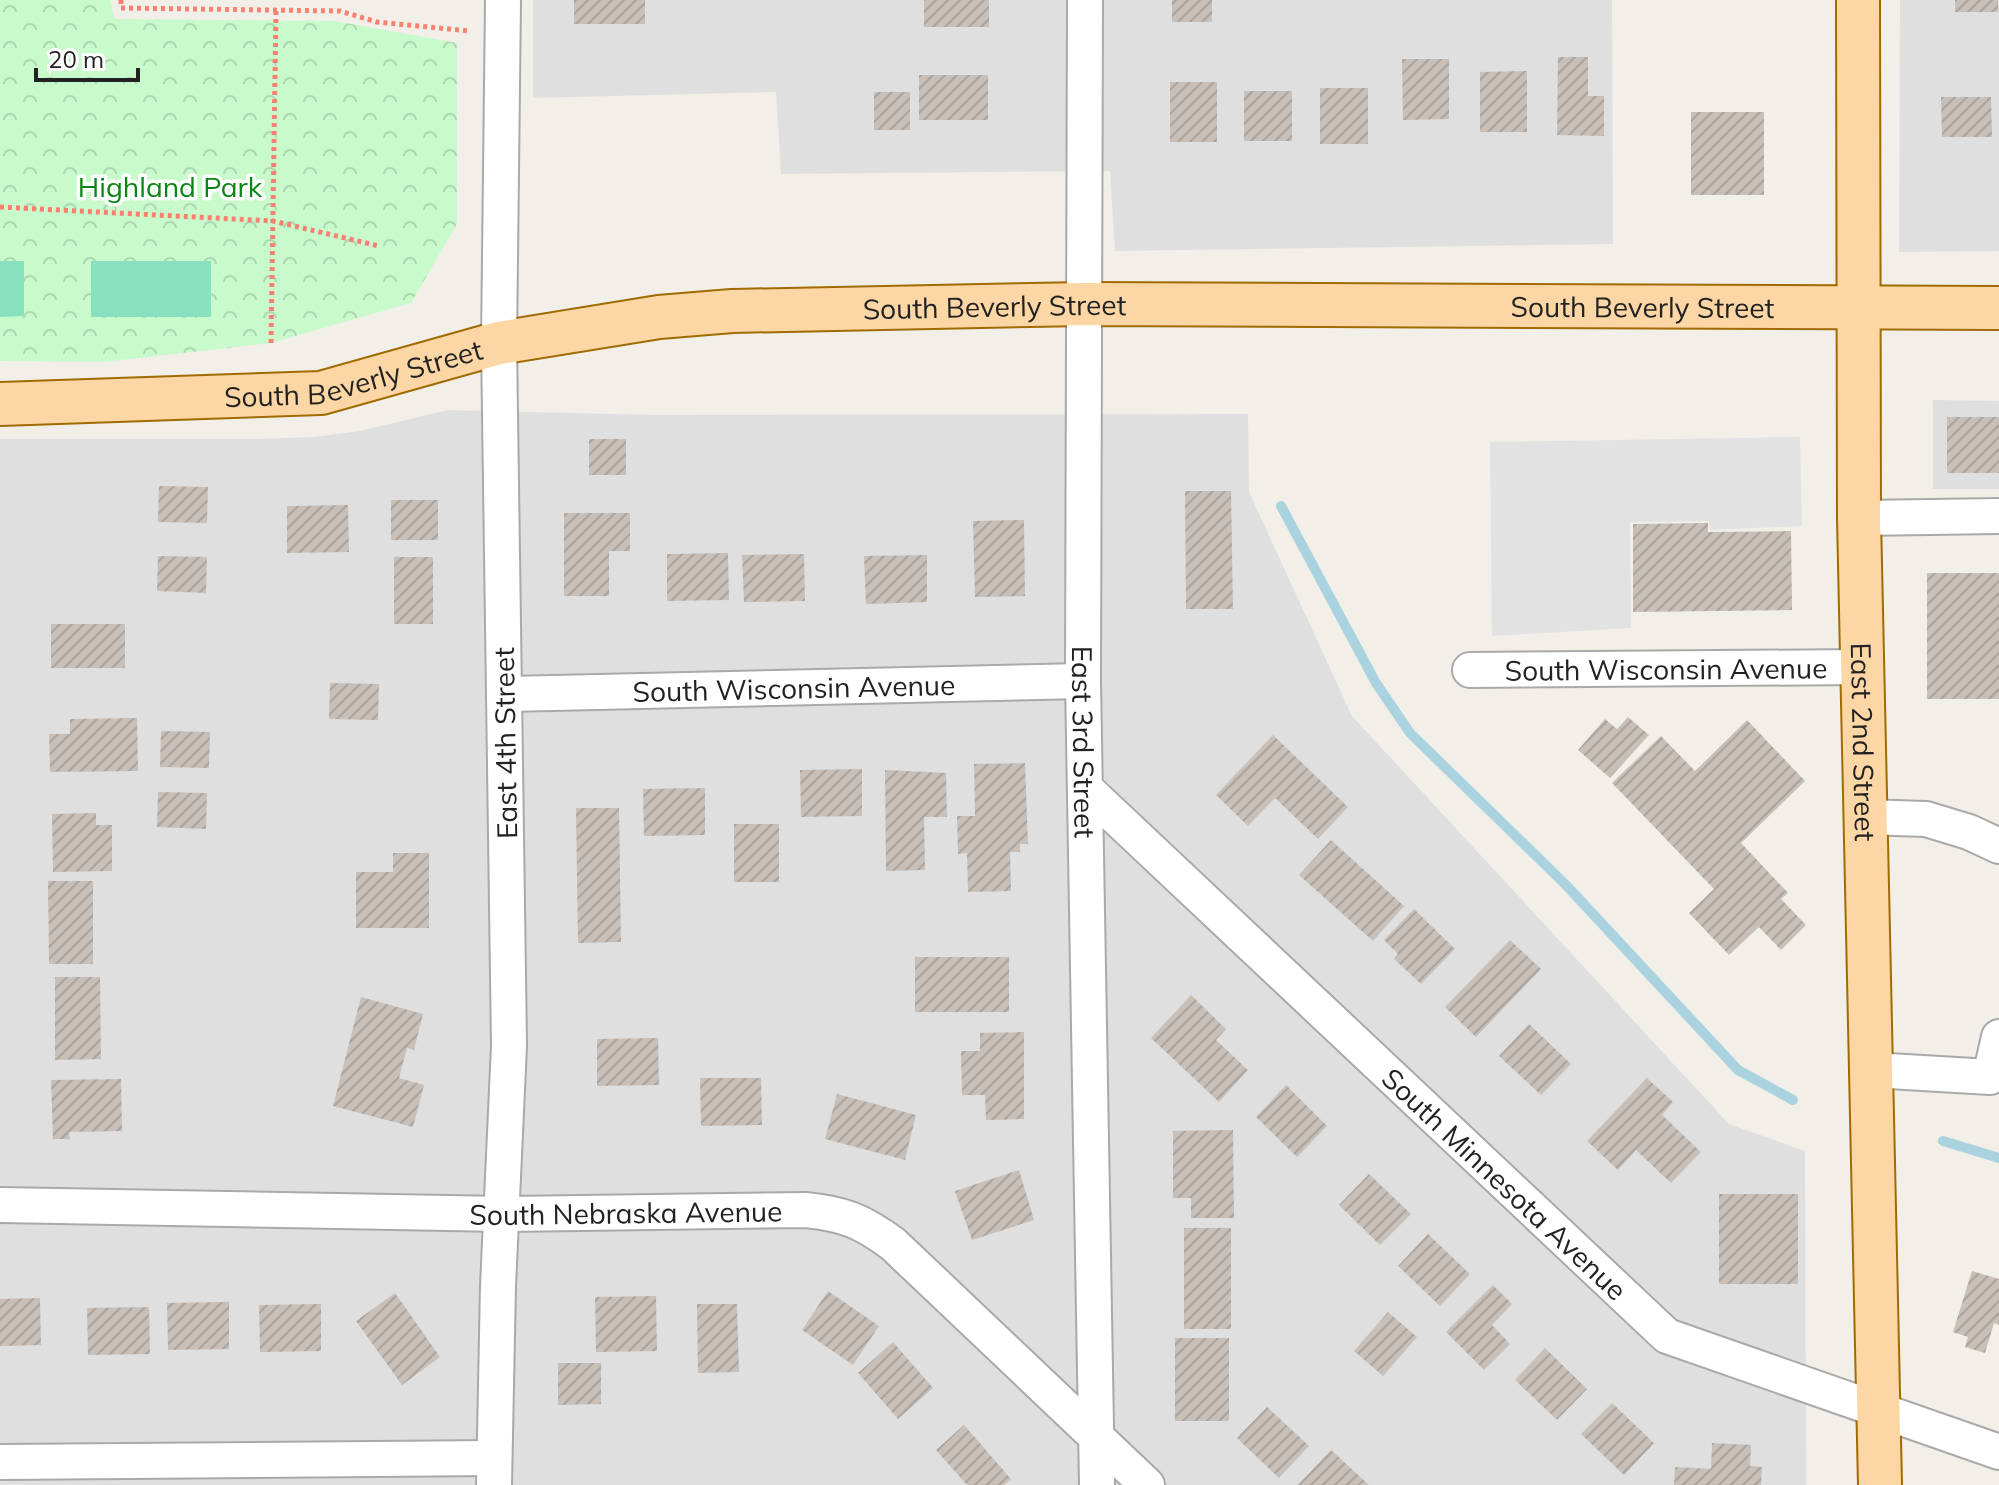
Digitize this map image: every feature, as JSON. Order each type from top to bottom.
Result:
[{"type":"main road","name":"East 2nd Street","points":[[1858,0],[1861,667],[1880,1485]]},
{"type":"main road","name":"South Beverly Street","points":[[0,404],[321,393],[499,343],[659,317],[732,311],[1085,304],[1999,308]]},
{"type":"street","name":"East 4th Street","points":[[494,1472],[498,1286],[509,1046],[499,343],[503,0]]},
{"type":"street","name":"East 3rd Street","points":[[1085,0],[1083,681],[1097,1485]]},
{"type":"street","points":[[1859,518],[1999,516]]},
{"type":"street","name":"South Wisconsin Avenue","points":[[1470,670],[1861,667]]},
{"type":"street","name":"South Wisconsin Avenue","points":[[504,694],[1083,681]]},
{"type":"street","name":"South Minnesota Avenue","points":[[1087,790],[1667,1336],[1999,1452]]},
{"type":"street","points":[[1864,817],[1926,819],[1969,832],[1999,846]]},
{"type":"street","points":[[1872,1070],[1990,1077],[1999,1037]]},
{"type":"street","name":"South Nebraska Avenue","points":[[0,1205],[503,1214],[806,1210],[838,1214],[867,1225],[893,1244],[1147,1485]]},
{"type":"street","points":[[0,1462],[494,1472]]},
{"type":"path","points":[[121,0],[121,8],[340,11],[377,22],[503,34]]},
{"type":"path","points":[[271,343],[276,10]]},
{"type":"path","points":[[0,207],[273,221],[379,246]]},
{"type":"shaded area","points":[[533,0],[1612,0],[1613,244],[1115,251],[1110,171],[781,174],[776,92],[533,98]]},
{"type":"shaded area","points":[[1900,0],[1999,0],[1999,251],[1899,252]]},
{"type":"shaded area","points":[[1933,400],[1999,401],[1999,489],[1933,489]]},
{"type":"shaded area","points":[[448,410],[656,415],[1248,414],[1249,492],[1352,716],[1729,1124],[1805,1151],[1806,1485],[0,1485],[0,439],[314,437],[360,431]]},
{"type":"shaded area","points":[[1800,437],[1802,526],[1710,530],[1709,521],[1630,522],[1631,628],[1492,636],[1490,442]]},
{"type":"green space","name":"Highland Park","points":[[0,0],[110,0],[115,19],[335,21],[457,43],[457,224],[411,303],[271,343],[103,362],[0,361]]},
{"type":"green space","points":[[0,261],[24,261],[24,316],[0,317]]},
{"type":"green space","points":[[91,261],[211,261],[211,317],[91,317]]},
{"type":"building","points":[[574,0],[645,0],[645,24],[574,24]]},
{"type":"building","points":[[924,0],[989,0],[989,27],[924,27]]},
{"type":"building","points":[[1172,0],[1212,0],[1212,22],[1172,22]]},
{"type":"building","points":[[1955,0],[1998,0],[1998,12],[1955,12]]},
{"type":"building","points":[[1558,57],[1588,57],[1588,96],[1604,96],[1604,136],[1557,135]]},
{"type":"building","points":[[1402,59],[1449,59],[1449,119],[1403,120]]},
{"type":"building","points":[[1527,71],[1527,132],[1480,132],[1480,72]]},
{"type":"building","points":[[919,75],[988,75],[988,120],[919,120]]},
{"type":"building","points":[[1170,82],[1217,82],[1217,142],[1170,142]]},
{"type":"building","points":[[1320,88],[1368,88],[1368,144],[1320,144]]},
{"type":"building","points":[[1244,91],[1292,91],[1292,141],[1244,141]]},
{"type":"building","points":[[874,92],[910,92],[910,130],[874,130]]},
{"type":"building","points":[[1941,97],[1991,97],[1992,137],[1942,137]]},
{"type":"building","points":[[1691,112],[1764,112],[1764,195],[1691,195]]},
{"type":"building","points":[[1947,417],[1999,417],[1999,473],[1947,473]]},
{"type":"building","points":[[589,439],[626,439],[626,475],[589,475]]},
{"type":"building","points":[[159,486],[208,487],[207,523],[158,522]]},
{"type":"building","points":[[1185,491],[1231,491],[1233,609],[1186,609]]},
{"type":"building","points":[[391,500],[438,500],[438,540],[391,540]]},
{"type":"building","points":[[348,505],[349,552],[287,553],[287,506]]},
{"type":"building","points":[[564,513],[630,513],[630,551],[609,551],[609,596],[564,596]]},
{"type":"building","points":[[1024,520],[1025,596],[975,597],[973,521]]},
{"type":"building","points":[[1708,523],[1708,532],[1791,531],[1792,610],[1633,612],[1633,524]]},
{"type":"building","points":[[728,553],[729,600],[667,601],[667,554]]},
{"type":"building","points":[[804,554],[805,601],[744,602],[742,555]]},
{"type":"building","points":[[927,555],[927,602],[866,604],[864,556]]},
{"type":"building","points":[[158,556],[207,557],[206,593],[157,591]]},
{"type":"building","points":[[394,557],[433,557],[433,624],[394,624]]},
{"type":"building","points":[[1927,573],[1999,573],[1999,699],[1927,699]]},
{"type":"building","points":[[51,624],[125,624],[125,668],[51,668]]},
{"type":"building","points":[[330,683],[379,684],[378,720],[329,719]]},
{"type":"building","points":[[1628,717],[1649,735],[1610,778],[1578,750],[1605,719],[1617,729]]},
{"type":"building","points":[[137,718],[138,771],[50,772],[49,734],[70,734],[70,719]]},
{"type":"building","points":[[1747,720],[1805,781],[1741,843],[1788,893],[1781,899],[1806,925],[1781,950],[1759,927],[1729,955],[1689,913],[1714,889],[1612,783],[1661,736],[1695,771]]},
{"type":"building","points":[[161,731],[210,732],[209,768],[160,767]]},
{"type":"building","points":[[1273,735],[1348,807],[1318,839],[1275,798],[1248,826],[1216,795]]},
{"type":"building","points":[[1025,763],[1028,844],[1020,844],[1020,852],[1010,852],[1011,891],[968,892],[967,853],[958,854],[957,816],[975,816],[974,764]]},
{"type":"building","points":[[862,769],[862,816],[801,817],[800,770]]},
{"type":"building","points":[[885,770],[946,773],[947,817],[924,817],[925,870],[886,871]]},
{"type":"building","points":[[705,788],[705,835],[644,836],[643,789]]},
{"type":"building","points":[[158,792],[207,793],[206,829],[157,827]]},
{"type":"building","points":[[576,808],[619,808],[621,942],[578,943]]},
{"type":"building","points":[[96,813],[96,825],[112,825],[112,871],[53,872],[52,814]]},
{"type":"building","points":[[734,824],[779,824],[779,882],[734,882]]},
{"type":"building","points":[[1331,840],[1404,906],[1373,941],[1299,875]]},
{"type":"building","points":[[393,853],[429,853],[429,928],[356,928],[356,872],[393,872]]},
{"type":"building","points":[[48,881],[93,881],[93,964],[49,964]]},
{"type":"building","points":[[1414,909],[1455,949],[1421,984],[1394,959],[1398,954],[1384,940]]},
{"type":"building","points":[[1510,940],[1541,969],[1476,1037],[1445,1007]]},
{"type":"building","points":[[915,957],[1009,957],[1009,1012],[915,1012]]},
{"type":"building","points":[[55,977],[100,977],[101,1059],[55,1060]]},
{"type":"building","points":[[1191,995],[1226,1029],[1216,1040],[1248,1070],[1219,1102],[1151,1038]]},
{"type":"building","points":[[361,997],[423,1014],[414,1050],[407,1048],[399,1078],[424,1085],[413,1127],[333,1106]]},
{"type":"building","points":[[1529,1024],[1571,1064],[1541,1095],[1499,1056]]},
{"type":"building","points":[[1024,1032],[1024,1119],[986,1120],[985,1095],[962,1095],[961,1051],[980,1051],[980,1033]]},
{"type":"building","points":[[658,1038],[659,1085],[597,1086],[597,1039]]},
{"type":"building","points":[[700,1078],[761,1078],[762,1125],[701,1126]]},
{"type":"building","points":[[1647,1078],[1673,1102],[1662,1115],[1701,1152],[1671,1183],[1636,1150],[1618,1170],[1587,1141]]},
{"type":"building","points":[[121,1079],[122,1131],[69,1132],[70,1139],[53,1139],[51,1080]]},
{"type":"building","points":[[1286,1085],[1327,1126],[1297,1157],[1256,1117]]},
{"type":"building","points":[[837,1094],[916,1115],[905,1160],[825,1139]]},
{"type":"building","points":[[1233,1130],[1234,1218],[1191,1218],[1191,1198],[1173,1198],[1173,1131]]},
{"type":"building","points":[[1019,1170],[1034,1220],[972,1240],[955,1191]]},
{"type":"building","points":[[1369,1174],[1411,1214],[1380,1245],[1339,1205]]},
{"type":"building","points":[[1719,1194],[1798,1194],[1798,1284],[1719,1284]]},
{"type":"building","points":[[1184,1228],[1231,1228],[1231,1329],[1184,1329]]},
{"type":"building","points":[[1428,1234],[1470,1274],[1440,1306],[1398,1266]]},
{"type":"building","points":[[1972,1271],[1999,1279],[1999,1325],[1994,1323],[1985,1353],[1965,1347],[1968,1337],[1953,1332]]},
{"type":"building","points":[[1493,1285],[1512,1304],[1492,1325],[1510,1344],[1484,1370],[1446,1332]]},
{"type":"building","points":[[828,1291],[879,1326],[853,1365],[802,1330]]},
{"type":"building","points":[[395,1293],[440,1357],[402,1385],[356,1321]]},
{"type":"building","points":[[656,1296],[657,1351],[596,1352],[595,1297]]},
{"type":"building","points":[[40,1298],[41,1345],[0,1346],[0,1299]]},
{"type":"building","points":[[229,1302],[229,1349],[168,1350],[167,1303]]},
{"type":"building","points":[[321,1304],[321,1351],[260,1352],[259,1305]]},
{"type":"building","points":[[697,1304],[737,1304],[739,1372],[698,1373]]},
{"type":"building","points":[[149,1307],[150,1354],[88,1355],[87,1308]]},
{"type":"building","points":[[1388,1312],[1417,1337],[1383,1376],[1354,1351]]},
{"type":"building","points":[[1175,1338],[1229,1338],[1229,1421],[1175,1421]]},
{"type":"building","points":[[893,1342],[933,1388],[898,1419],[858,1373]]},
{"type":"building","points":[[1545,1348],[1587,1389],[1557,1420],[1515,1380]]},
{"type":"building","points":[[558,1363],[601,1363],[601,1404],[558,1405]]},
{"type":"building","points":[[1612,1403],[1654,1443],[1624,1475],[1581,1434]]},
{"type":"building","points":[[1267,1407],[1309,1446],[1279,1478],[1237,1438]]},
{"type":"building","points":[[964,1425],[1011,1479],[1004,1485],[967,1485],[936,1450]]},
{"type":"building","points":[[1712,1443],[1751,1445],[1750,1466],[1762,1467],[1761,1485],[1674,1485],[1675,1467],[1711,1469]]},
{"type":"building","points":[[1331,1450],[1369,1485],[1298,1485]]},
{"type":"waterway","points":[[1281,506],[1376,683],[1410,733],[1566,885],[1738,1070],[1793,1100]]},
{"type":"waterway","points":[[1943,1141],[1999,1158]]}]
